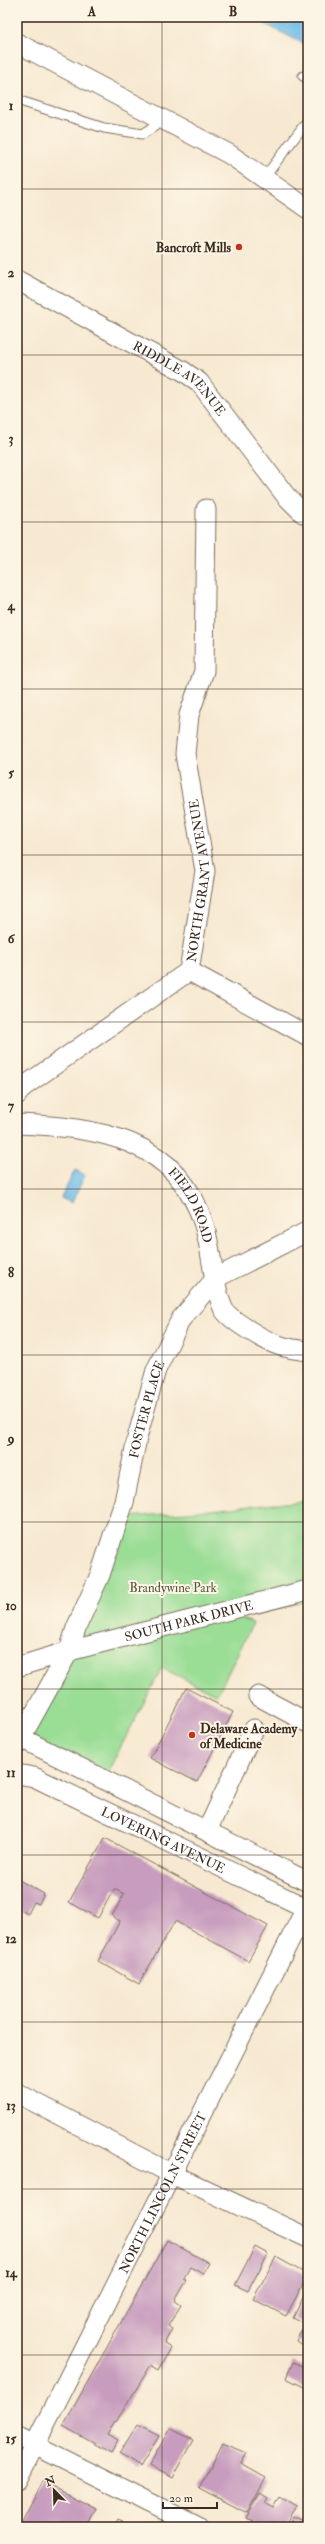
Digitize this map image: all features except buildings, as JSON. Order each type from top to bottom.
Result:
[{"type":"street","points":[[17,43],[229,154],[308,210]]},
{"type":"street","name":"RIDDLE AVENUE","points":[[17,280],[183,371],[199,382],[286,496],[308,515]]},
{"type":"street","name":"NORTH GRANT AVENUE","points":[[17,1095],[23,1087],[189,971],[205,871],[185,754],[189,715],[204,670],[206,509]]},
{"type":"street","points":[[189,971],[308,1036]]},
{"type":"street","name":"FIELD ROAD","points":[[17,1124],[44,1125],[116,1136],[146,1149],[170,1166],[193,1195],[204,1226],[224,1309],[247,1329],[280,1346],[308,1351]]},
{"type":"street","name":"FOSTER PLACE","points":[[18,1738],[69,1651],[76,1628],[100,1575],[124,1502],[137,1438],[156,1370],[181,1319],[216,1278],[308,1230]]},
{"type":"street","name":"SOUTH PARK DRIVE","points":[[17,1667],[69,1651],[308,1590]]},
{"type":"street","points":[[258,1696],[308,1723]]},
{"type":"street","points":[[207,1831],[254,1729]]},
{"type":"street","name":"LOVERING AVENUE","points":[[18,1738],[308,1882]]},
{"type":"street","name":"LOVERING AVENUE","points":[[17,1774],[34,1777],[307,1907]]},
{"type":"street","name":"NORTH LINCOLN STREET","points":[[17,2480],[307,1907]]},
{"type":"street","points":[[17,2093],[172,2174],[308,2238]]},
{"type":"street","points":[[17,2436],[198,2527]]},
{"type":"lane","points":[[17,100],[104,128],[143,134],[164,120]]},
{"type":"lane","points":[[264,178],[308,120]]},
{"type":"green space","name":"Brandywine Park","points":[[308,1501],[308,1601],[239,1618],[253,1623],[217,1695],[162,1668],[104,1779],[21,1737],[119,1518]]},
{"type":"water","points":[[251,17],[308,17],[308,46]]},
{"type":"water","points":[[75,1170],[85,1175],[72,1203],[61,1198]]},
{"type":"place","name":"Bancroft Mills","points":[[239,247]]},
{"type":"place","name":"Delaware Academy of Medicine","points":[[192,1735]]}]
